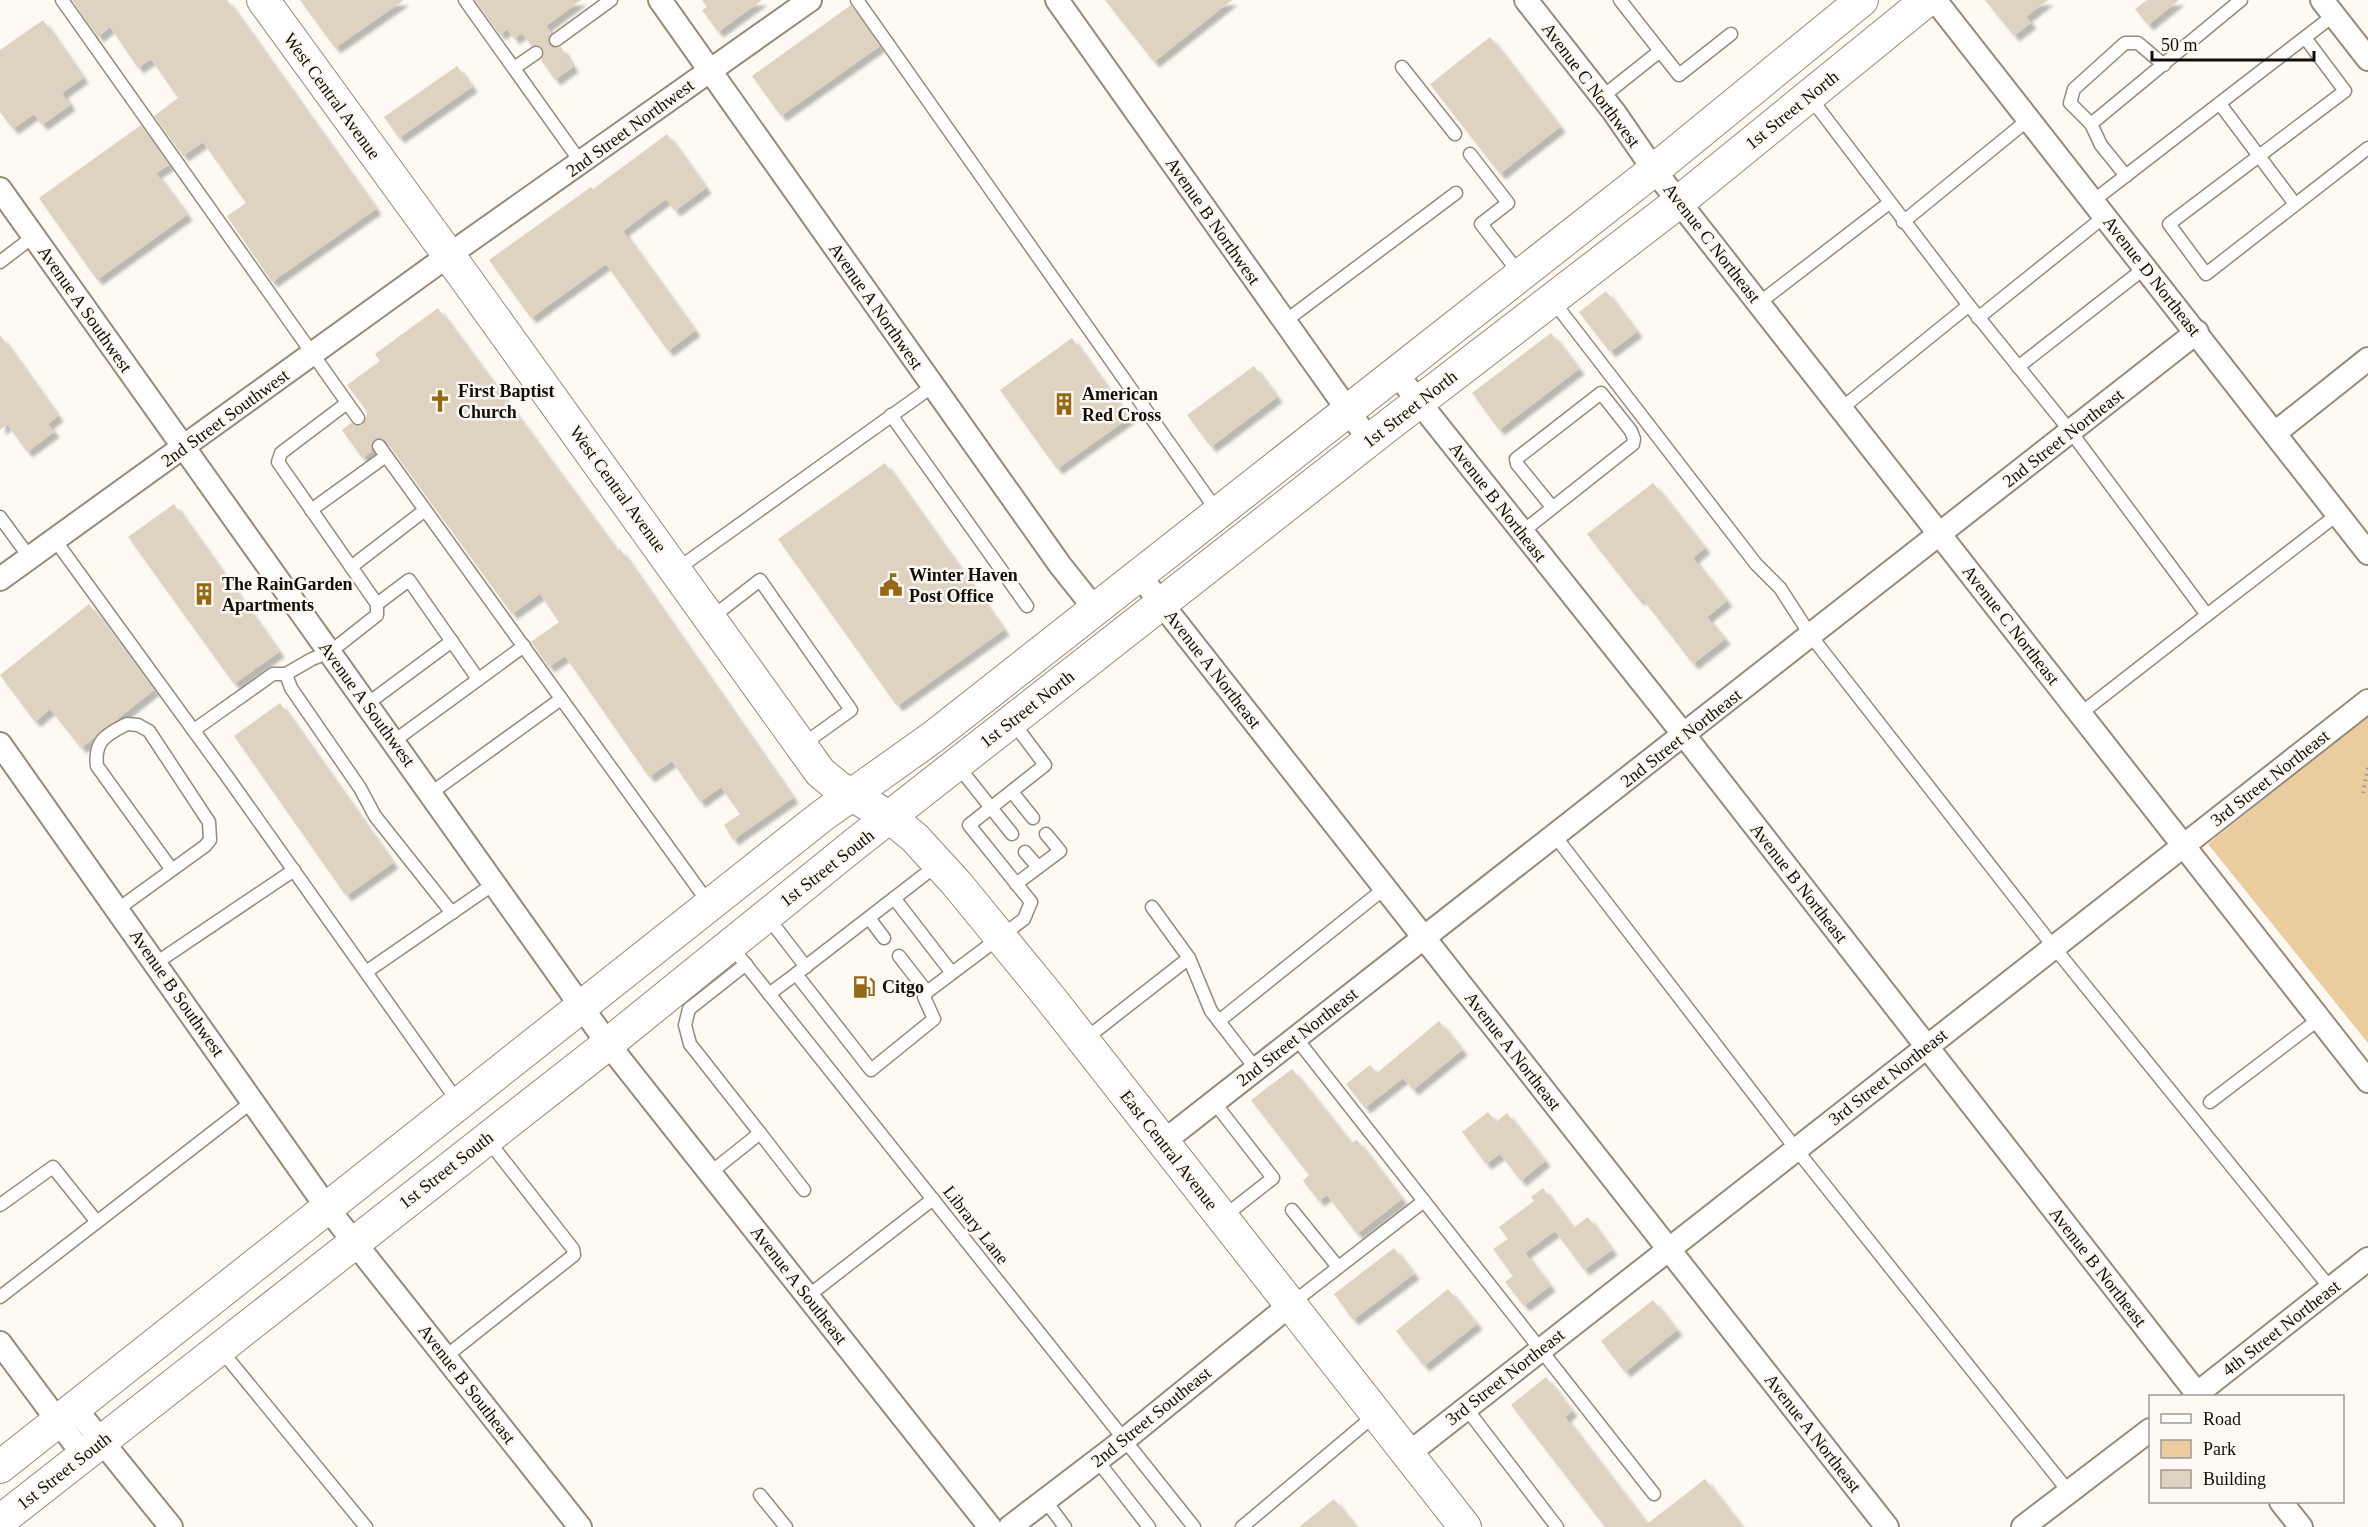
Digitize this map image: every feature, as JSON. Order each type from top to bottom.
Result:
[{"type":"main road","name":"West Central Avenue","points":[[263,0],[676,570],[819,772],[852,795]]},
{"type":"main road","name":"1st Street North","points":[[852,795],[933,737],[1654,170],[1862,0]]},
{"type":"main road","name":"1st Street North","points":[[891,818],[1369,440],[1680,201],[1928,0]]},
{"type":"main road","name":"East Central Avenue","points":[[852,795],[891,818],[938,864],[1000,937],[1465,1527]]},
{"type":"main road","points":[[0,1467],[852,795]]},
{"type":"main road","name":"1st Street South","points":[[0,1521],[608,1044],[704,982],[738,954],[766,915],[891,818]]},
{"type":"street","name":"Avenue A Northwest","points":[[660,0],[1060,565],[1095,609]]},
{"type":"street","name":"2nd Street Northwest","points":[[449,255],[582,164],[810,0]]},
{"type":"street","name":"Avenue B Northwest","points":[[1057,0],[1346,412],[1369,440]]},
{"type":"street","name":"Avenue C Northwest","points":[[1526,0],[1602,97],[1654,170]]},
{"type":"street","name":"Avenue D Northeast","points":[[1935,0],[2368,553]]},
{"type":"street","points":[[2328,8],[2368,59]]},
{"type":"street","name":"Avenue C Northeast","points":[[1654,170],[1842,408],[2182,847],[2368,1080]]},
{"type":"street","name":"Avenue A Southwest","points":[[0,189],[608,1044]]},
{"type":"street","name":"2nd Street Southwest","points":[[0,579],[449,255]]},
{"type":"street","name":"2nd Street Northeast","points":[[1163,1142],[1941,535],[2197,332]]},
{"type":"street","points":[[2275,433],[2368,359]]},
{"type":"street","name":"Avenue B Northeast","points":[[1396,372],[1684,735],[2196,1395]]},
{"type":"street","name":"Avenue A Northeast","points":[[1139,575],[1887,1527]]},
{"type":"street","name":"3rd Street Northeast","points":[[1407,1454],[2368,701]]},
{"type":"street","name":"Avenue B Southwest","points":[[0,744],[328,1209],[354,1241]]},
{"type":"street","name":"Avenue A Southeast","points":[[608,1044],[990,1527]]},
{"type":"street","name":"Avenue B Southeast","points":[[354,1241],[580,1527]]},
{"type":"street","name":"4th Street Northeast","points":[[2198,1395],[2368,1259]]},
{"type":"street","name":"2nd Street Southeast","points":[[1010,1527],[1124,1440],[1290,1305]]},
{"type":"street","points":[[0,1343],[66,1415],[93,1449],[171,1527]]},
{"type":"street","points":[[2023,1527],[2149,1432]]},
{"type":"street","points":[[2282,1503],[2301,1527]]},
{"type":"lane","points":[[62,0],[358,418]]},
{"type":"lane","points":[[465,0],[582,164]]},
{"type":"lane","points":[[556,40],[611,0]]},
{"type":"lane","points":[[857,0],[1218,513]]},
{"type":"lane","points":[[1620,0],[1679,75],[1731,34]]},
{"type":"lane","points":[[2091,124],[2241,0]]},
{"type":"lane","points":[[1978,318],[2099,209],[2126,176],[2306,39],[2328,8]]},
{"type":"lane","points":[[2306,39],[2345,91],[2169,224],[2206,274],[2368,148]]},
{"type":"lane","points":[[2126,176],[2100,145],[2091,124],[2070,103],[2074,89],[2125,43],[2138,43],[2164,65]]},
{"type":"lane","points":[[1602,97],[1660,51]]},
{"type":"lane","points":[[514,68],[536,53]]},
{"type":"lane","points":[[1402,67],[1455,134]]},
{"type":"lane","points":[[1809,96],[1968,306],[2071,432],[2207,615]]},
{"type":"lane","points":[[2220,104],[2295,204]]},
{"type":"lane","points":[[1903,222],[2029,119]]},
{"type":"lane","points":[[1470,154],[1508,203],[1481,224],[1521,274]]},
{"type":"lane","points":[[1284,322],[1456,194]]},
{"type":"lane","points":[[1759,303],[1889,203]]},
{"type":"lane","points":[[0,262],[33,236]]},
{"type":"lane","points":[[2018,367],[2145,267]]},
{"type":"lane","points":[[1552,300],[1756,564],[1780,588],[1811,636],[2053,946],[2331,1289]]},
{"type":"lane","points":[[1842,408],[1968,306]]},
{"type":"lane","points":[[676,570],[933,386]]},
{"type":"lane","points":[[1522,532],[1632,444],[1634,439],[1632,431],[1601,393],[1516,459],[1517,464],[1552,507]]},
{"type":"lane","points":[[194,730],[263,679],[273,674],[286,674],[330,652],[377,615],[377,604],[278,462],[281,453],[347,403]]},
{"type":"lane","points":[[891,416],[1027,606]]},
{"type":"lane","points":[[311,510],[382,451],[710,905]]},
{"type":"lane","points":[[351,567],[424,510]]},
{"type":"lane","points":[[2080,714],[2338,514]]},
{"type":"lane","points":[[0,517],[30,558]]},
{"type":"lane","points":[[55,540],[194,730],[460,1104]]},
{"type":"lane","points":[[377,604],[409,580],[478,679]]},
{"type":"lane","points":[[710,619],[760,580],[851,710],[801,746]]},
{"type":"lane","points":[[367,704],[452,641]]},
{"type":"lane","points":[[394,741],[524,646]]},
{"type":"lane","points":[[286,674],[291,688],[360,788],[375,816],[452,913]]},
{"type":"lane","points":[[431,793],[561,699]]},
{"type":"lane","points":[[766,915],[801,970],[872,1070],[934,1020],[924,997],[927,992],[1024,919],[1031,902],[969,825],[1045,765],[1012,721]]},
{"type":"lane","points":[[118,909],[172,870],[205,846],[210,840],[209,822],[148,731],[138,725],[127,724],[99,743],[95,751],[97,766],[172,870]]},
{"type":"lane","points":[[957,765],[1012,834]]},
{"type":"lane","points":[[1012,792],[1033,818]]},
{"type":"lane","points":[[1016,884],[1059,851],[1046,834]]},
{"type":"lane","points":[[1555,836],[1796,1149],[2069,1492]]},
{"type":"lane","points":[[1025,852],[1038,867]]},
{"type":"lane","points":[[769,994],[938,864]]},
{"type":"lane","points":[[156,963],[294,870]]},
{"type":"lane","points":[[366,972],[495,883]]},
{"type":"lane","points":[[1219,1021],[1385,888]]},
{"type":"lane","points":[[894,898],[952,973]]},
{"type":"lane","points":[[1152,907],[1189,957],[1211,1011],[1256,1069]]},
{"type":"lane","points":[[869,918],[884,938]]},
{"type":"lane","name":"Library Lane","points":[[738,954],[1194,1527]]},
{"type":"lane","points":[[899,956],[927,992]]},
{"type":"lane","points":[[1083,1040],[1189,957]]},
{"type":"lane","points":[[704,982],[689,1009],[685,1025],[690,1044],[804,1190]]},
{"type":"lane","points":[[2210,1102],[2319,1018]]},
{"type":"lane","points":[[1296,1038],[1654,1494]]},
{"type":"lane","points":[[0,1297],[253,1101]]},
{"type":"lane","points":[[1214,1102],[1273,1178],[1222,1218]]},
{"type":"lane","points":[[710,1173],[760,1133]]},
{"type":"lane","points":[[445,1357],[574,1255],[573,1249],[486,1138]]},
{"type":"lane","points":[[0,1205],[53,1167],[97,1222]]},
{"type":"lane","points":[[808,1296],[933,1199]]},
{"type":"lane","points":[[1290,1305],[1424,1201]]},
{"type":"lane","points":[[1292,1210],[1338,1267]]},
{"type":"lane","points":[[219,1348],[366,1527]]},
{"type":"lane","points":[[1466,1408],[1557,1527]]},
{"type":"lane","points":[[1242,1527],[1376,1415]]},
{"type":"lane","points":[[1097,1460],[1149,1527]]},
{"type":"lane","points":[[760,1495],[786,1527]]},
{"type":"lane","points":[[1044,1500],[1065,1527]]},
{"type":"path","points":[[2363,793],[2368,767]]},
{"type":"green space","points":[[2368,716],[2368,1043],[2208,844]]},
{"type":"building","points":[[72,0],[227,0],[376,209],[272,282],[227,216],[246,203],[203,142],[183,156],[154,116],[178,98],[151,59],[138,68],[110,27],[98,37]]},
{"type":"building","points":[[300,0],[404,0],[335,48]]},
{"type":"building","points":[[475,0],[581,0],[546,26],[551,33],[549,44],[553,48],[561,47],[573,67],[555,80],[541,60],[544,53],[542,48],[532,46],[522,33],[514,39],[507,29],[500,35]]},
{"type":"building","points":[[702,0],[762,0],[718,32],[702,10],[707,7]]},
{"type":"building","points":[[1105,0],[1232,0],[1154,62]]},
{"type":"building","points":[[1985,0],[2048,0],[2026,17],[2031,23],[2014,36]]},
{"type":"building","points":[[2147,0],[2179,0],[2148,25],[2135,9]]},
{"type":"building","points":[[851,5],[880,46],[781,116],[752,76]]},
{"type":"building","points":[[43,20],[83,78],[62,93],[70,105],[42,125],[34,114],[13,129],[0,112],[0,50]]},
{"type":"building","points":[[1490,37],[1560,127],[1500,174],[1430,84]]},
{"type":"building","points":[[457,66],[472,87],[399,138],[384,117]]},
{"type":"building","points":[[141,125],[169,165],[156,173],[187,215],[97,280],[39,198]]},
{"type":"building","points":[[667,134],[706,188],[675,211],[666,199],[623,231],[695,331],[668,351],[606,264],[531,318],[489,260],[591,187],[593,189]]},
{"type":"building","points":[[1606,291],[1637,332],[1610,352],[1579,312]]},
{"type":"building","points":[[438,308],[617,551],[620,549],[793,798],[733,840],[724,825],[740,814],[721,787],[700,802],[672,761],[649,777],[565,656],[549,667],[531,642],[559,622],[540,594],[512,614],[386,441],[379,438],[374,440],[371,446],[372,451],[362,458],[342,430],[351,423],[362,425],[367,411],[347,385],[380,361],[375,354]]},
{"type":"building","points":[[1551,333],[1579,369],[1499,430],[1472,393]]},
{"type":"building","points":[[0,335],[58,416],[48,424],[54,432],[27,452],[7,424],[0,430]]},
{"type":"building","name":"American Red Cross","points":[[1072,338],[1129,418],[1057,469],[1000,390]]},
{"type":"building","points":[[1254,366],[1277,397],[1211,447],[1187,415]]},
{"type":"building","name":"Winter Haven Post Office","points":[[885,463],[1004,630],[897,706],[778,539]]},
{"type":"building","points":[[1653,483],[1705,548],[1693,558],[1727,601],[1707,617],[1725,639],[1693,664],[1642,598],[1639,600],[1587,534]]},
{"type":"building","name":"The RainGarden Apartments","points":[[174,504],[279,652],[234,684],[128,537]]},
{"type":"building","points":[[89,604],[154,690],[81,748],[50,709],[35,722],[0,675]]},
{"type":"building","points":[[280,703],[393,863],[346,896],[234,736]]},
{"type":"building","points":[[1439,1021],[1462,1050],[1413,1090],[1403,1078],[1365,1108],[1346,1084],[1370,1065],[1377,1073]]},
{"type":"building","points":[[1292,1069],[1351,1143],[1357,1140],[1402,1199],[1357,1234],[1327,1195],[1319,1201],[1303,1181],[1309,1175],[1251,1100]]},
{"type":"building","points":[[1488,1112],[1496,1122],[1507,1113],[1545,1161],[1521,1181],[1500,1154],[1486,1164],[1462,1132]]},
{"type":"building","points":[[1543,1188],[1573,1228],[1588,1217],[1612,1250],[1584,1270],[1555,1231],[1525,1253],[1550,1286],[1524,1306],[1505,1282],[1513,1276],[1493,1249],[1508,1239],[1499,1227],[1534,1201],[1531,1197]]},
{"type":"building","points":[[1394,1248],[1414,1274],[1353,1320],[1334,1294]]},
{"type":"building","points":[[1448,1289],[1477,1324],[1424,1366],[1396,1331]]},
{"type":"building","points":[[1653,1300],[1677,1330],[1625,1372],[1601,1341]]},
{"type":"building","points":[[1546,1377],[1572,1411],[1565,1417],[1647,1524],[1705,1479],[1742,1527],[1605,1527],[1511,1405]]},
{"type":"building","points":[[1334,1499],[1356,1527],[1299,1527]]},
{"type":"place","name":"First Baptist Church","points":[[440,401]]},
{"type":"place","name":"American Red Cross","points":[[1064,404]]},
{"type":"place","name":"Winter Haven Post Office","points":[[891,585]]},
{"type":"place","name":"The RainGarden Apartments","points":[[204,594]]},
{"type":"place","name":"Citgo","points":[[864,987]]}]
